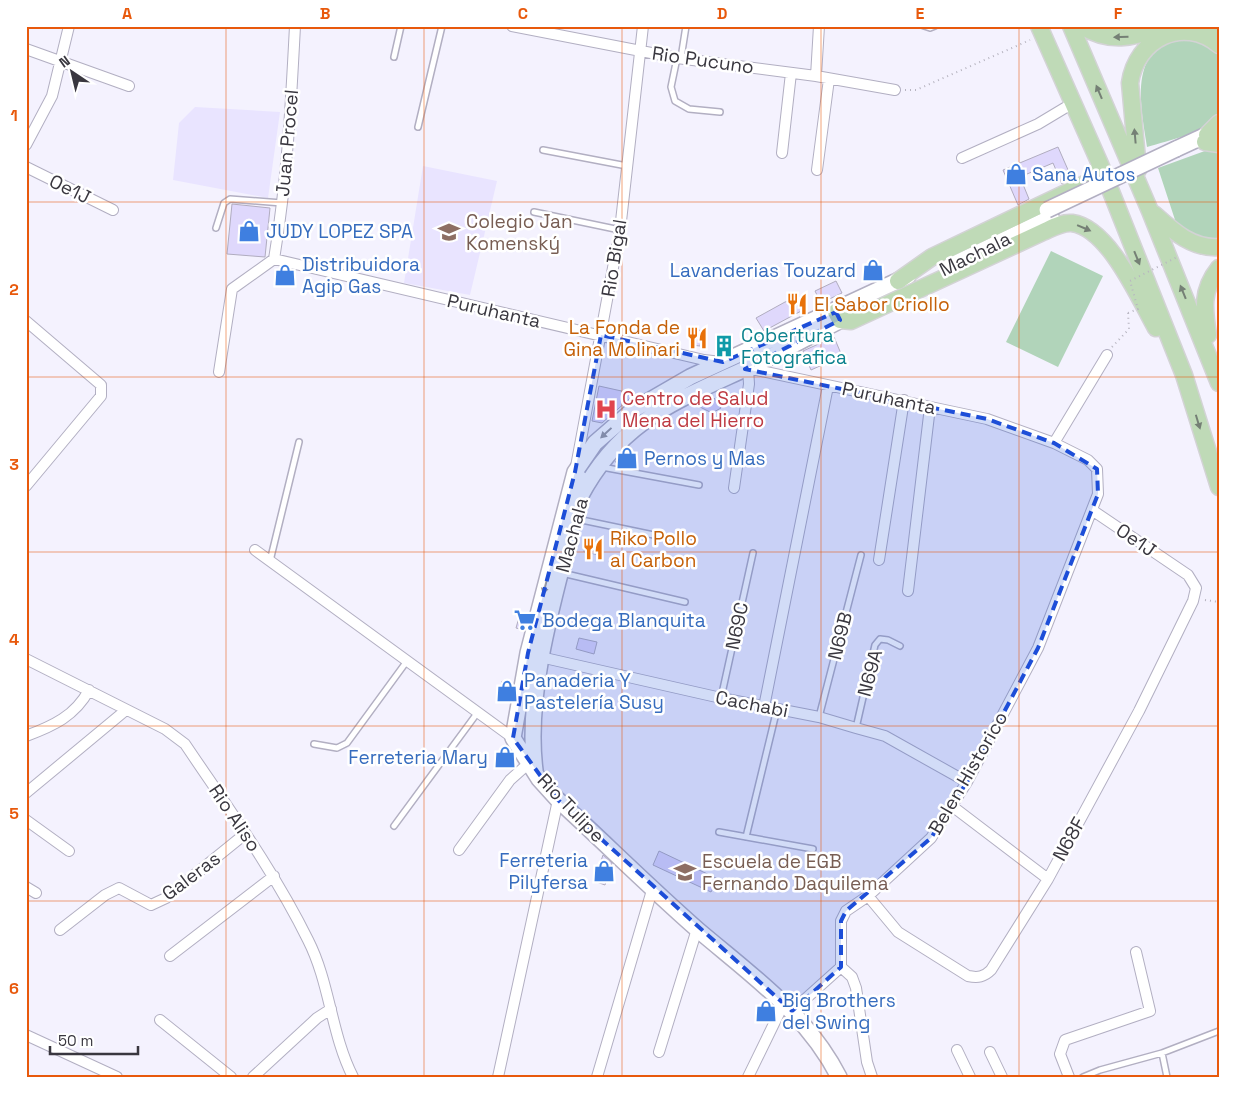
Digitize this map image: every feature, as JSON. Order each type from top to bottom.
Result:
[{"type":"main road","points":[[1039,26],[1100,164],[1184,375],[1219,487]]},
{"type":"main road","points":[[1070,26],[1139,184],[1217,376]]},
{"type":"main road","points":[[1082,26],[1095,35],[1120,38],[1138,35],[1162,26]]},
{"type":"main road","points":[[1213,26],[1219,30]]},
{"type":"main road","points":[[1139,184],[1130,83],[1138,59],[1156,40],[1175,31],[1196,32],[1219,45]]},
{"type":"main road","name":"Machala","points":[[513,738],[535,655],[575,472],[595,443],[633,410],[723,362],[838,316],[1215,135]]},
{"type":"main road","points":[[898,281],[932,257],[1091,181],[1097,174],[1100,164]]},
{"type":"main road","points":[[1150,211],[1189,242],[1219,247]]},
{"type":"main road","name":"Machala","points":[[532,767],[531,729],[535,655],[561,573],[580,497],[588,481],[616,443],[658,411],[699,388],[748,368],[898,281],[1049,214]]},
{"type":"main road","points":[[838,316],[846,322],[858,318],[1061,224],[1072,223],[1095,233],[1108,245],[1184,375]]},
{"type":"main road","points":[[1217,376],[1204,302],[1208,285],[1219,268]]},
{"type":"main road","name":"Rio Tulipe","points":[[513,738],[546,788],[558,800],[698,929],[788,1007],[809,1030],[839,1077]]},
{"type":"street","points":[[26,145],[52,96],[69,26]]},
{"type":"street","name":"Juan Procel","points":[[274,259],[290,125],[295,26]]},
{"type":"street","name":"Rio Bigal","points":[[575,472],[620,230],[643,26]]},
{"type":"street","points":[[816,76],[819,26]]},
{"type":"street","name":"Rio Pucuno","points":[[519,27],[679,58],[816,76],[895,90]]},
{"type":"street","points":[[26,49],[129,86]]},
{"type":"street","points":[[782,153],[791,73]]},
{"type":"street","points":[[817,170],[829,79]]},
{"type":"street","points":[[962,158],[1038,124],[1073,103]]},
{"type":"street","name":"Oe1J","points":[[26,167],[113,210]]},
{"type":"street","points":[[219,372],[232,289],[274,259]]},
{"type":"street","name":"Puruhanta","points":[[274,259],[704,360],[723,362],[988,419],[1054,443],[1088,460],[1098,473]]},
{"type":"street","points":[[26,322],[101,385],[102,390],[101,396],[26,486]]},
{"type":"street","points":[[1054,443],[1107,355]]},
{"type":"street","points":[[734,488],[750,384],[748,368]]},
{"type":"street","points":[[764,706],[828,386]]},
{"type":"street","points":[[879,560],[904,400]]},
{"type":"street","points":[[908,591],[930,407]]},
{"type":"street","points":[[575,472],[588,481]]},
{"type":"street","name":"Belen Historico","points":[[841,967],[841,921],[846,911],[868,896],[931,838],[967,782],[1038,648],[1098,494],[1098,473]]},
{"type":"street","name":"Oe1J","points":[[1092,510],[1188,575],[1195,583],[1196,588],[1193,601]]},
{"type":"street","name":"Rio Tulipe","points":[[255,550],[513,738]]},
{"type":"street","name":"N68F","points":[[868,896],[898,932],[968,976],[980,977],[991,970],[1048,879],[1140,711],[1193,601]]},
{"type":"street","name":"Cachabi","points":[[535,655],[819,718],[885,736],[967,782]]},
{"type":"street","name":"Rio Aliso","points":[[26,658],[165,729],[185,744],[274,876],[309,941],[331,1009],[344,1059],[353,1077]]},
{"type":"street","points":[[26,736],[53,726],[72,714],[82,704],[89,690]]},
{"type":"street","points":[[26,793],[126,710]]},
{"type":"street","points":[[459,850],[510,780],[532,767]]},
{"type":"street","points":[[498,1077],[558,800]]},
{"type":"street","points":[[952,806],[1048,879]]},
{"type":"street","points":[[26,820],[69,850]]},
{"type":"street","name":"Galeras","points":[[60,930],[105,895],[119,888],[151,905],[166,898],[245,834]]},
{"type":"street","points":[[170,956],[274,876]]},
{"type":"street","points":[[26,887],[36,893]]},
{"type":"street","points":[[597,1077],[653,887]]},
{"type":"street","points":[[659,1052],[698,929]]},
{"type":"street","points":[[1069,1077],[1060,1054],[1065,1040],[1150,1011],[1136,952]]},
{"type":"street","points":[[748,1077],[788,1007],[841,967],[852,977],[856,988],[867,1062],[872,1077]]},
{"type":"street","points":[[252,1077],[318,1018],[331,1009]]},
{"type":"street","points":[[160,1020],[231,1077]]},
{"type":"street","points":[[26,1035],[117,1077]]},
{"type":"street","points":[[957,1050],[970,1077]]},
{"type":"street","points":[[990,1052],[1002,1077]]},
{"type":"lane","points":[[394,58],[401,26]]},
{"type":"lane","points":[[418,127],[442,26]]},
{"type":"lane","points":[[686,26],[671,86],[675,102],[689,109],[720,112]]},
{"type":"lane","points":[[924,26],[930,28],[934,26]]},
{"type":"lane","points":[[543,150],[627,166]]},
{"type":"lane","points":[[216,228],[224,203],[230,198],[282,203]]},
{"type":"lane","points":[[534,212],[620,230]]},
{"type":"lane","points":[[270,561],[299,442]]},
{"type":"lane","points":[[599,467],[699,485]]},
{"type":"lane","points":[[574,519],[692,543]]},
{"type":"lane","name":"N69C","points":[[722,698],[753,553]]},
{"type":"lane","name":"N69B","points":[[819,718],[861,555]]},
{"type":"lane","points":[[561,573],[685,602]]},
{"type":"lane","name":"N69A","points":[[856,728],[875,645],[880,639],[888,640],[900,646]]},
{"type":"lane","points":[[314,744],[337,748],[347,743],[407,661]]},
{"type":"lane","points":[[746,837],[777,709]]},
{"type":"lane","points":[[394,826],[478,712]]},
{"type":"lane","points":[[719,832],[813,849]]},
{"type":"lane","points":[[1083,1077],[1100,1070],[1162,1053],[1219,1031]]},
{"type":"lane","points":[[1162,1053],[1168,1077]]},
{"type":"path","points":[[916,90],[1021,44]]},
{"type":"path","points":[[1116,340],[1129,328],[1128,313],[1138,309],[1130,280],[1179,256]]},
{"type":"path","points":[[1193,601],[1211,599],[1219,602]]},
{"type":"highlighted area","points":[[836,312],[840,320],[745,369],[987,419],[1054,443],[1097,469],[1098,494],[1038,648],[967,782],[931,838],[846,911],[841,921],[841,967],[792,1011],[558,800],[513,738],[528,653],[575,472],[601,335],[723,362]]},
{"type":"shaded area","points":[[195,107],[280,112],[268,198],[173,180],[179,123]]},
{"type":"shaded area","name":"Colegio Jan Komenský","points":[[423,166],[497,181],[470,295],[404,283]]},
{"type":"green space","points":[[1179,39],[1203,40],[1219,53],[1219,116],[1195,132],[1147,147],[1141,102],[1143,72],[1149,59],[1158,48]]},
{"type":"green space","points":[[1213,148],[1219,148],[1219,239],[1199,241],[1177,226],[1158,168]]},
{"type":"green space","points":[[1051,251],[1103,276],[1058,367],[1006,342]]},
{"type":"building","name":"Sana Autos","points":[[1058,147],[1072,179],[1062,184],[1053,163],[1020,177],[1029,199],[1018,205],[1003,170]]},
{"type":"building","name":"JUDY LOPEZ SPA","points":[[232,204],[270,208],[265,257],[227,254]]},
{"type":"building","points":[[836,281],[842,293],[821,303],[815,291]]},
{"type":"building","points":[[797,299],[803,310],[764,331],[756,318],[785,302]]},
{"type":"building","name":"La Fonda de Gina Molinari","points":[[694,329],[703,331],[700,346],[691,345]]},
{"type":"building","points":[[834,337],[842,356],[811,370],[803,351]]},
{"type":"building","name":"Centro de Salud Mena del Hierro","points":[[599,386],[635,394],[602,423],[592,421]]},
{"type":"building","points":[[714,398],[721,408],[712,413],[698,406]]},
{"type":"building","name":"Pernos y Mas","points":[[625,451],[637,454],[634,466],[615,462]]},
{"type":"building","name":"Riko Pollo al Carbon","points":[[586,543],[601,546],[600,555],[584,552]]},
{"type":"building","points":[[520,614],[528,616],[524,630],[516,628]]},
{"type":"building","points":[[579,638],[597,642],[594,654],[576,649]]},
{"type":"building","name":"Panaderia Y Pastelería Susy","points":[[502,681],[512,688],[510,700],[499,693]]},
{"type":"building","name":"Escuela de EGB Fernando Daquilema","points":[[659,851],[718,879],[711,892],[653,865]]},
{"type":"building","name":"Ferreteria Pilyfersa","points":[[603,855],[612,863],[605,885],[594,881]]},
{"type":"building","name":"Big Brothers del Swing","points":[[765,1000],[774,1008],[769,1018],[758,1014]]},
{"type":"place","name":"Sana Autos","points":[[1016,174]]},
{"type":"place","name":"JUDY LOPEZ SPA","points":[[249,231]]},
{"type":"place","name":"Colegio Jan Komenský","points":[[449,232]]},
{"type":"place","name":"Lavanderias Touzard","points":[[873,270]]},
{"type":"place","name":"Distribuidora Agip Gas","points":[[285,275]]},
{"type":"place","name":"El Sabor Criollo","points":[[797,304]]},
{"type":"place","name":"La Fonda de Gina Molinari","points":[[697,338]]},
{"type":"place","name":"Cobertura Fotografica","points":[[724,346]]},
{"type":"place","name":"Centro de Salud Mena del Hierro","points":[[606,409]]},
{"type":"place","name":"Pernos y Mas","points":[[627,458]]},
{"type":"place","name":"Riko Pollo al Carbon","points":[[593,549]]},
{"type":"place","name":"Bodega Blanquita","points":[[525,620]]},
{"type":"place","name":"Panaderia Y Pastelería Susy","points":[[507,691]]},
{"type":"place","name":"Ferreteria Mary","points":[[505,757]]},
{"type":"place","name":"Ferreteria Pilyfersa","points":[[604,871]]},
{"type":"place","name":"Escuela de EGB Fernando Daquilema","points":[[685,872]]},
{"type":"place","name":"Big Brothers del Swing","points":[[766,1011]]}]
